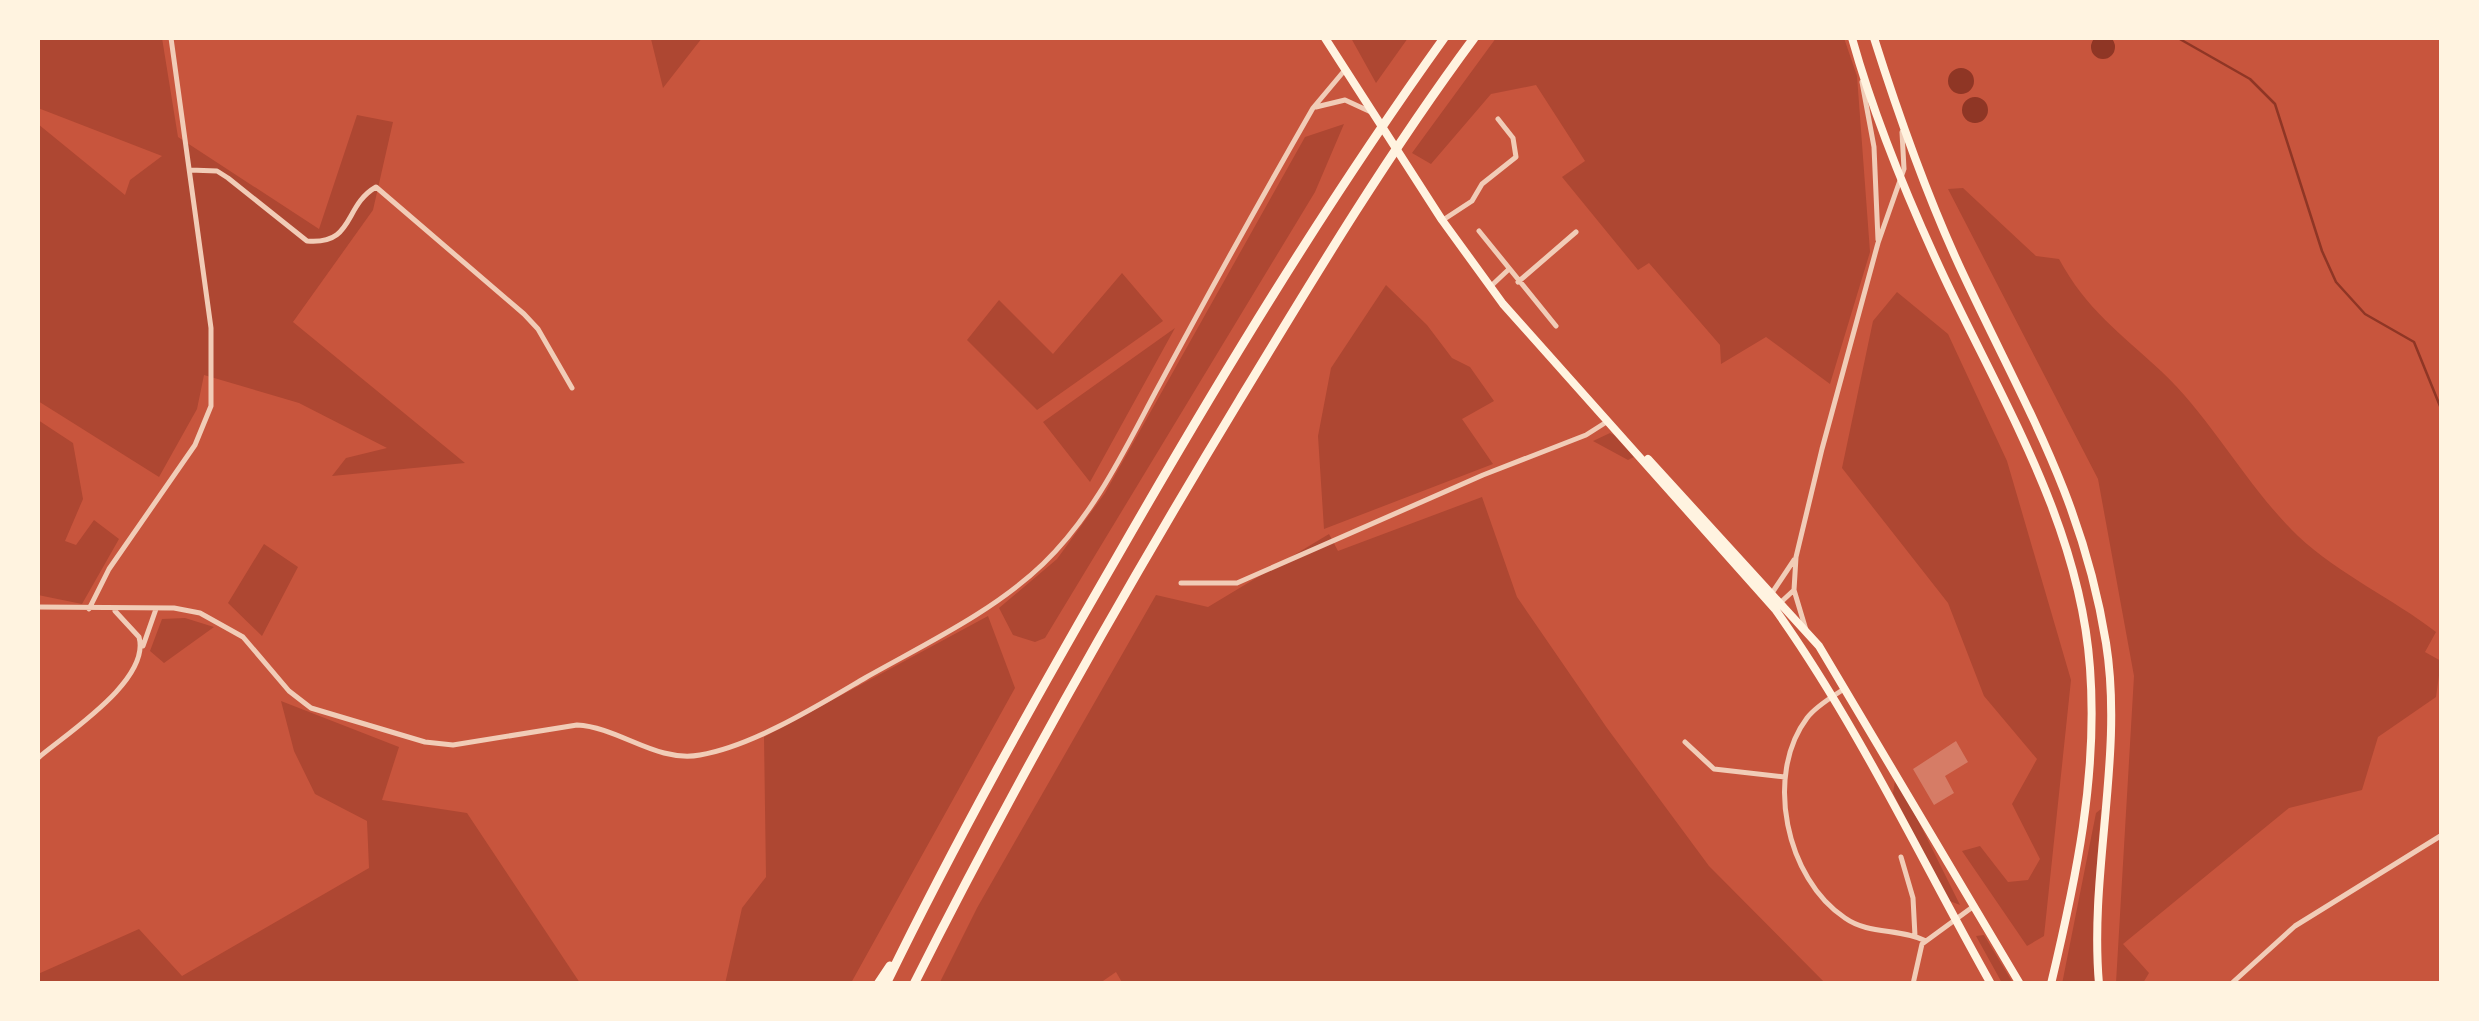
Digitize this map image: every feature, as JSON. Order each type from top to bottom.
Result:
[{"type":"highway","points":[[886,984],[1030,708],[1179,450],[1324,215],[1444,38]]},
{"type":"highway","points":[[914,984],[1049,728],[1194,476],[1372,186],[1474,38]]},
{"type":"highway","points":[[878,984],[906,943]]},
{"type":"main road","points":[[1326,38],[1442,220],[1490,286],[1770,596],[1806,630],[1894,767],[2020,984]]},
{"type":"main road","points":[[1852,38],[1902,178],[2038,467],[2057,519],[2083,621],[2090,666],[2093,748],[2085,830],[2050,984]]},
{"type":"main road","points":[[1874,38],[1920,180],[2067,490],[2094,580],[2107,648],[2108,706],[2099,984]]},
{"type":"main road","points":[[1779,605],[1883,782],[1991,984]]},
{"type":"main road","points":[[1883,782],[1894,767]]},
{"type":"street","points":[[88,609],[109,569],[195,444],[210,406],[210,328],[171,38]]},
{"type":"street","points":[[1857,55],[1874,148],[1878,242]]},
{"type":"street","points":[[38,607],[114,611],[156,608],[200,613],[243,637],[289,692],[312,708],[426,742],[454,745],[595,726],[643,746],[698,756],[782,723],[965,620],[1042,565],[1062,544],[1106,482],[1313,108],[1346,69]]},
{"type":"street","points":[[1313,108],[1345,100],[1374,113]]},
{"type":"street","points":[[1442,220],[1472,200],[1482,184],[1516,158],[1512,138],[1498,119]]},
{"type":"street","points":[[1806,630],[1794,590],[1796,557],[1878,242],[1902,178],[1905,155],[1901,124]]},
{"type":"street","points":[[190,170],[217,172],[228,178],[307,241],[323,243],[339,235],[363,197],[376,187],[524,314],[572,388]]},
{"type":"street","points":[[1480,231],[1507,271],[1556,326]]},
{"type":"street","points":[[1518,282],[1576,232]]},
{"type":"street","points":[[1490,286],[1507,271]]},
{"type":"street","points":[[1180,583],[1237,584],[1483,474],[1586,434],[1609,420]]},
{"type":"street","points":[[1770,596],[1796,557]]},
{"type":"street","points":[[1779,605],[1794,590]]},
{"type":"street","points":[[38,758],[133,674],[156,608]]},
{"type":"street","points":[[114,611],[135,629],[142,648]]},
{"type":"street","points":[[1846,688],[1809,715],[1785,777],[1787,816],[1799,863],[1820,899],[1848,921],[1926,940]]},
{"type":"street","points":[[1686,742],[1714,770],[1785,777]]},
{"type":"street","points":[[2231,984],[2295,926],[2442,835]]},
{"type":"street","points":[[1901,857],[1913,898],[1915,936]]},
{"type":"street","points":[[1913,984],[1917,954],[1926,940],[1974,906]]},
{"type":"shaded area","points":[[2103,35],[2112,38],[2112,56],[2103,59],[2094,56],[2091,47],[2094,38]]},
{"type":"shaded area","points":[[38,38],[162,38],[178,137],[319,229],[357,115],[393,122],[373,210],[293,322],[465,463],[332,476],[346,458],[387,448],[299,403],[204,375],[197,409],[159,477],[38,401],[38,124],[125,195],[130,180],[162,156],[38,108]]},
{"type":"shaded area","points":[[702,38],[663,88],[651,39]]},
{"type":"shaded area","points":[[1351,38],[1408,38],[1376,83]]},
{"type":"shaded area","points":[[1496,38],[1844,38],[1857,76],[1870,252],[1830,384],[1766,337],[1721,364],[1720,345],[1649,263],[1638,270],[1562,177],[1585,161],[1536,85],[1491,94],[1431,164],[1412,153]]},
{"type":"shaded area","points":[[1961,68],[1971,71],[1971,91],[1961,94],[1951,91],[1948,81],[1951,71]]},
{"type":"shaded area","points":[[1975,97],[1985,100],[1985,120],[1975,123],[1965,120],[1962,110],[1965,100]]},
{"type":"shaded area","points":[[1344,124],[1315,192],[1045,638],[1035,642],[1013,635],[999,608],[1057,559],[1105,493],[1305,137]]},
{"type":"shaded area","points":[[1963,188],[2036,256],[2059,259],[2092,306],[2180,390],[2298,536],[2331,563],[2436,632],[2425,652],[2441,661],[2436,697],[2378,737],[2362,790],[2289,808],[2123,944],[2149,973],[2143,983],[2116,983],[2134,676],[2098,479],[1948,189]]},
{"type":"shaded area","points":[[1122,273],[1163,321],[1037,410],[967,340],[999,300],[1053,354]]},
{"type":"shaded area","points":[[1386,285],[1427,325],[1452,358],[1470,367],[1494,401],[1462,419],[1493,464],[1324,529],[1318,436],[1331,368]]},
{"type":"shaded area","points":[[1897,292],[1948,334],[2007,461],[2071,680],[2044,936],[2027,946],[1962,851],[1980,846],[2008,882],[2028,880],[2040,859],[2012,804],[2037,759],[1984,696],[1948,603],[1842,468],[1873,321]]},
{"type":"shaded area","points":[[1175,328],[1090,482],[1043,422]]},
{"type":"shaded area","points":[[38,420],[73,443],[83,499],[65,541],[76,545],[94,520],[119,539],[82,604],[38,595]]},
{"type":"shaded area","points":[[1610,433],[1634,457],[1628,460],[1593,441]]},
{"type":"shaded area","points":[[1482,497],[1517,597],[1607,728],[1709,866],[1825,983],[1123,984],[1116,972],[1100,983],[939,984],[977,908],[1156,595],[1208,607],[1329,534],[1338,551]]},
{"type":"shaded area","points":[[264,544],[298,567],[262,636],[228,603]]},
{"type":"shaded area","points":[[988,616],[1015,688],[851,983],[725,984],[742,908],[766,877],[764,737]]},
{"type":"shaded area","points":[[185,618],[214,627],[164,663],[150,651],[162,619]]},
{"type":"shaded area","points":[[281,701],[399,747],[382,800],[467,813],[580,983],[38,983],[38,974],[139,929],[182,976],[369,868],[367,821],[315,794],[294,751]]},
{"type":"shaded area","points":[[1895,781],[1960,905],[1947,900],[1893,793]]},
{"type":"shaded area","points":[[2101,809],[2094,904],[2096,983],[2062,984],[2096,813]]},
{"type":"shaded area","points":[[1984,935],[2013,983],[2002,983],[1976,936]]},
{"type":"building","points":[[1956,741],[1968,762],[1945,776],[1954,793],[1934,805],[1913,769]]},
{"type":"waterway","points":[[2178,38],[2250,79],[2275,104],[2322,251],[2336,282],[2365,314],[2414,342],[2442,411]]}]
